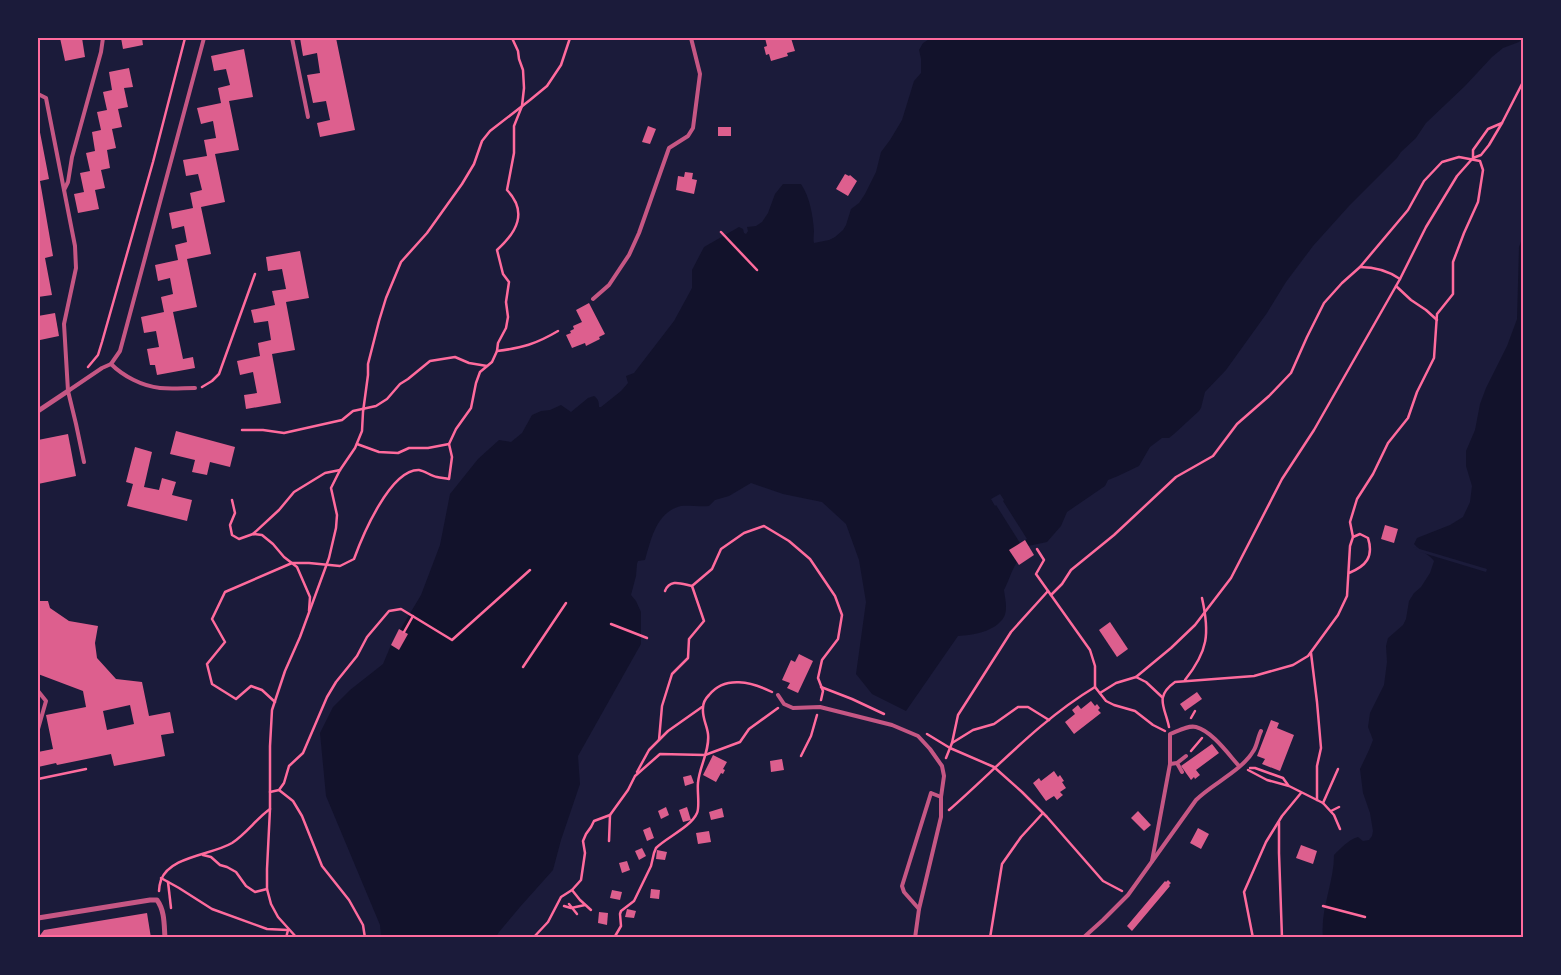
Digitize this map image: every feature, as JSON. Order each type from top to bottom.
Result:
[{"type":"street","points":[[38,411],[68,391]]},
{"type":"street","points":[[38,918],[157,900],[161,905],[166,938]]},
{"type":"lane","points":[[64,190],[68,182],[72,157],[101,52],[103,38]]},
{"type":"lane","points":[[68,391],[111,364],[120,351],[204,38]]},
{"type":"lane","points":[[292,38],[308,117]]},
{"type":"lane","points":[[593,300],[609,285],[629,255],[639,234],[669,148],[688,136],[693,128],[700,74],[691,38]]},
{"type":"lane","points":[[38,94],[46,98],[75,246],[76,268],[64,324],[68,391],[84,462]]},
{"type":"lane","points":[[111,364],[118,372],[149,385],[160,388],[195,388]]},
{"type":"lane","points":[[38,691],[46,701],[38,728]]},
{"type":"lane","points":[[778,695],[784,704],[793,708],[820,707],[892,725],[918,736],[942,766],[944,776],[941,817],[919,909],[915,938]]},
{"type":"lane","points":[[1151,864],[1170,764],[1170,734],[1184,728],[1196,727],[1207,733],[1240,766]]},
{"type":"lane","points":[[1083,938],[1128,894],[1196,800],[1205,791],[1240,766],[1254,751],[1261,731]]},
{"type":"lane","points":[[1170,764],[1177,763],[1186,756]]},
{"type":"lane","points":[[1177,763],[1182,772]]},
{"type":"lane","points":[[919,909],[904,892],[902,886],[931,793],[941,797]]},
{"type":"path","points":[[98,355],[186,38]]},
{"type":"path","points":[[275,702],[262,690],[251,686],[236,699],[212,684],[207,664],[225,642],[212,619],[225,592],[292,563],[340,566],[354,559],[363,536],[385,496],[403,475],[418,470],[437,477],[449,478],[452,457],[449,444],[456,429],[471,408],[480,372],[492,362],[498,350],[498,343],[506,328],[508,317],[506,302],[509,282],[503,274],[497,250],[507,241],[518,221],[519,208],[515,198],[508,190],[514,153],[514,126],[522,106],[524,88],[523,70],[512,38]]},
{"type":"path","points":[[297,938],[278,917],[271,904],[267,889],[272,710],[285,671],[309,615],[327,564],[336,528],[332,488],[340,470],[357,444],[362,431],[368,364],[379,321],[401,262],[427,233],[453,198],[474,164],[478,150],[486,136],[547,86],[561,65],[570,38]]},
{"type":"path","points":[[1100,693],[1116,683],[1136,677],[1171,648],[1195,625],[1231,578],[1282,479],[1314,430],[1400,279],[1426,227],[1457,176],[1473,158],[1481,155],[1489,145],[1524,80]]},
{"type":"path","points":[[1473,158],[1473,150],[1488,129],[1502,123]]},
{"type":"path","points":[[1051,595],[1072,570],[1114,535],[1176,478],[1214,456],[1237,424],[1269,396],[1291,373],[1306,337],[1324,304],[1342,283],[1360,267],[1408,210],[1424,181],[1442,162],[1459,157],[1473,158],[1480,161],[1483,170],[1478,202],[1454,262],[1453,294],[1437,314],[1434,358],[1417,392],[1408,418],[1388,443],[1373,474],[1356,498],[1350,522],[1353,537],[1350,546],[1347,596],[1338,615],[1308,656],[1294,665],[1254,676],[1175,682],[1166,689],[1162,697],[1162,706],[1167,715],[1170,734]]},
{"type":"path","points":[[721,232],[757,270]]},
{"type":"path","points":[[1360,267],[1375,267],[1391,273],[1400,279]]},
{"type":"path","points":[[195,388],[207,385],[219,374],[255,274]]},
{"type":"path","points":[[1396,286],[1437,320]]},
{"type":"path","points":[[498,350],[517,348],[539,342],[558,331]]},
{"type":"path","points":[[242,430],[284,433],[342,420],[353,411],[376,406],[387,399],[400,384],[430,361],[455,358],[487,366]]},
{"type":"path","points":[[357,444],[379,452],[398,453],[409,448],[428,448],[449,444]]},
{"type":"path","points":[[232,500],[234,514],[230,525],[232,534],[239,539],[253,534],[279,510],[294,492],[325,473],[340,470]]},
{"type":"path","points":[[692,586],[712,569],[721,549],[744,533],[764,526],[789,541],[810,559],[835,596],[842,615],[838,639],[822,660],[818,678],[823,691],[820,707],[811,736],[801,756]]},
{"type":"path","points":[[253,534],[262,535],[297,567],[310,597],[309,615]]},
{"type":"path","points":[[1349,573],[1358,569],[1368,559],[1371,548],[1368,538],[1360,534],[1353,537]]},
{"type":"path","points":[[1037,549],[1044,560],[1036,574],[1090,650],[1095,666],[1095,687],[1106,701],[1114,706],[1136,711],[1154,725],[1170,734]]},
{"type":"path","points":[[270,792],[279,790],[284,783],[288,766],[303,753],[327,697],[336,682],[357,656],[375,626],[389,611],[400,608],[452,640],[530,570]]},
{"type":"path","points":[[665,591],[666,587],[674,582],[692,586]]},
{"type":"path","points":[[659,740],[662,706],[672,674],[688,658],[689,639],[704,621],[692,586]]},
{"type":"path","points":[[942,766],[952,743],[958,716],[967,701],[1011,632],[1048,591]]},
{"type":"path","points":[[1186,680],[1204,650],[1207,636],[1202,598]]},
{"type":"path","points":[[522,667],[566,603]]},
{"type":"path","points":[[404,632],[413,616]]},
{"type":"path","points":[[611,624],[647,638]]},
{"type":"path","points":[[1311,652],[1318,702],[1321,748],[1317,766],[1317,800]]},
{"type":"path","points":[[1136,677],[1146,682],[1162,697]]},
{"type":"path","points":[[614,938],[621,926],[621,910],[634,901],[651,866],[656,848],[690,822],[698,813],[698,783],[708,735],[703,718],[705,699],[712,691],[725,684],[742,682],[758,685],[778,695]]},
{"type":"path","points":[[941,817],[994,767],[1049,720],[1074,700],[1095,687]]},
{"type":"path","points":[[635,776],[660,754],[705,755],[740,742],[749,729],[784,704]]},
{"type":"path","points":[[609,840],[610,815],[628,790],[649,750],[668,731],[703,706]]},
{"type":"path","points":[[952,743],[973,730],[994,724],[1018,708],[1028,708],[1049,720]]},
{"type":"path","points":[[1186,756],[1207,733]]},
{"type":"path","points":[[950,748],[994,767],[1043,813],[1103,881],[1128,894]]},
{"type":"path","points":[[1289,786],[1283,778],[1255,768],[1244,768],[1267,780],[1289,786],[1323,803],[1334,815],[1340,828]]},
{"type":"path","points":[[38,779],[86,769]]},
{"type":"path","points":[[1323,803],[1338,769]]},
{"type":"path","points":[[279,790],[293,801],[302,816],[322,866],[350,900],[364,925],[365,938]]},
{"type":"path","points":[[1253,938],[1244,892],[1266,842],[1279,821],[1302,793]]},
{"type":"path","points":[[1331,811],[1338,807]]},
{"type":"path","points":[[157,900],[161,878],[174,863],[218,850],[231,843],[244,834],[257,819],[270,809]]},
{"type":"path","points":[[990,938],[1002,864],[1021,837],[1043,813]]},
{"type":"path","points":[[533,938],[548,922],[561,897],[572,890],[581,880],[585,853],[583,841],[594,821],[610,815]]},
{"type":"path","points":[[1279,821],[1282,938]]},
{"type":"path","points":[[203,854],[220,865],[236,872],[246,886],[255,892],[267,889]]},
{"type":"path","points":[[161,878],[212,909],[267,929],[288,930]]},
{"type":"path","points":[[572,890],[585,906],[591,910]]},
{"type":"path","points":[[569,904],[577,914]]},
{"type":"path","points":[[564,906],[572,908],[585,906]]},
{"type":"path","points":[[1323,906],[1365,917]]},
{"type":"path","points":[[286,938],[288,930]]},
{"type":"shaded area","points":[[931,38],[1523,38],[1519,42],[1503,48],[1492,57],[1426,123],[1416,138],[1349,206],[1313,246],[1226,370],[1205,392],[1199,411],[1169,438],[1162,438],[1150,447],[1139,466],[1108,480],[1105,486],[1067,512],[1061,526],[1047,542],[1009,550],[1017,562],[1004,590],[1006,607],[1004,617],[995,626],[977,634],[958,636],[906,711],[872,694],[856,674],[866,602],[859,560],[846,524],[822,502],[783,494],[751,483],[729,496],[715,500],[709,506],[681,506],[666,514],[656,528],[645,560],[638,561],[631,595],[641,612],[641,644],[578,756],[580,784],[553,870],[496,937],[381,937],[380,925],[326,796],[320,733],[333,707],[350,690],[383,664],[391,645],[421,595],[440,545],[450,494],[478,459],[499,440],[511,442],[522,433],[532,415],[561,405],[571,412],[588,398],[594,396],[598,400],[599,407],[601,407],[621,391],[628,383],[626,376],[634,373],[674,321],[692,288],[692,270],[704,247],[739,227],[746,234],[748,231],[747,227],[756,226],[762,222],[768,213],[775,194],[783,184],[801,184],[804,189],[812,213],[814,243],[829,240],[843,230],[851,209],[859,203],[876,172],[881,152],[902,120],[914,81],[921,73],[919,50],[923,43]]},
{"type":"shaded area","points":[[1523,236],[1523,937],[1323,938],[1323,917],[1332,876],[1334,855],[1354,838],[1358,837],[1363,841],[1369,840],[1372,836],[1370,813],[1363,793],[1360,769],[1373,740],[1368,727],[1370,713],[1384,685],[1388,638],[1403,625],[1409,601],[1430,573],[1434,561],[1414,544],[1417,538],[1450,525],[1463,517],[1470,502],[1472,486],[1466,466],[1466,451],[1475,430],[1480,404],[1486,388],[1507,346],[1517,319],[1519,247]]},
{"type":"pier","points":[[1000,494],[1027,539],[1020,543],[991,499]]},
{"type":"pier","points":[[1413,547],[1487,569],[1486,572],[1420,552]]},
{"type":"building","points":[[60,38],[82,38],[85,57],[65,61]]},
{"type":"building","points":[[121,38],[142,38],[143,45],[123,49]]},
{"type":"building","points":[[300,38],[336,38],[355,130],[320,137],[317,123],[330,120],[326,101],[313,103],[307,75],[320,73],[317,53],[303,56]]},
{"type":"building","points":[[765,38],[791,38],[795,51],[787,53],[788,56],[771,61],[769,54],[766,55],[764,47],[767,46]]},
{"type":"building","points":[[244,49],[253,97],[229,101],[239,150],[215,154],[225,202],[201,207],[211,254],[187,259],[197,307],[173,312],[183,359],[193,357],[195,368],[157,375],[155,365],[150,365],[147,349],[159,347],[156,331],[144,333],[141,317],[164,312],[161,297],[173,294],[170,278],[158,281],[155,265],[178,260],[175,245],[187,242],[184,226],[172,229],[169,213],[193,208],[190,193],[202,190],[198,174],[186,176],[183,160],[207,156],[204,140],[216,138],[213,121],[201,124],[197,108],[221,103],[218,88],[230,85],[226,69],[214,71],[211,56]]},
{"type":"building","points":[[129,68],[133,87],[124,88],[128,107],[118,109],[122,127],[112,129],[116,148],[107,150],[110,168],[101,170],[105,188],[95,190],[99,209],[78,213],[74,194],[84,192],[80,173],[90,171],[86,153],[95,151],[92,132],[101,130],[97,112],[107,110],[103,92],[112,90],[109,72]]},
{"type":"building","points":[[38,122],[49,179],[40,181],[53,256],[45,258],[52,295],[38,297]]},
{"type":"building","points":[[648,126],[656,129],[650,144],[642,142]]},
{"type":"building","points":[[718,127],[731,127],[731,136],[718,136]]},
{"type":"building","points":[[685,172],[693,173],[692,179],[697,180],[694,194],[676,190],[678,176],[684,177]]},
{"type":"building","points":[[845,174],[850,175],[857,181],[848,196],[836,189]]},
{"type":"building","points":[[300,251],[309,298],[286,302],[295,350],[272,354],[281,403],[246,409],[244,395],[257,393],[253,372],[240,375],[237,361],[260,356],[258,343],[271,340],[268,321],[254,323],[251,310],[275,305],[272,291],[286,289],[282,269],[268,271],[266,257]]},
{"type":"building","points":[[589,303],[605,334],[599,337],[600,339],[586,346],[585,343],[572,348],[566,335],[571,333],[570,331],[574,329],[573,326],[582,322],[576,310]]},
{"type":"building","points":[[55,313],[59,336],[40,340],[38,316]]},
{"type":"building","points":[[176,431],[235,447],[230,467],[210,462],[207,475],[192,472],[195,460],[170,454]]},
{"type":"building","points":[[68,434],[76,476],[38,484],[38,440]]},
{"type":"building","points":[[135,447],[152,452],[144,487],[159,490],[162,478],[176,482],[172,495],[192,500],[187,521],[127,506],[133,484],[126,482]]},
{"type":"building","points":[[1385,525],[1398,529],[1394,543],[1381,539]]},
{"type":"building","points":[[1025,540],[1034,555],[1019,565],[1009,550]]},
{"type":"building","points":[[38,601],[48,601],[50,608],[69,621],[98,626],[95,643],[97,658],[116,679],[142,682],[149,716],[170,712],[174,733],[161,735],[165,756],[114,766],[111,754],[38,767],[38,752],[53,749],[46,715],[86,707],[83,691],[38,674]],"holes":[[[130,705],[134,724],[107,730],[103,711]]]},
{"type":"building","points":[[1110,622],[1128,649],[1117,657],[1099,630]]},
{"type":"building","points":[[399,629],[408,634],[399,650],[391,645]]},
{"type":"building","points":[[799,654],[813,661],[798,693],[787,688],[790,683],[782,680],[791,660],[795,662]]},
{"type":"building","points":[[1197,692],[1202,699],[1185,711],[1180,704]]},
{"type":"building","points":[[1091,701],[1095,706],[1097,704],[1100,708],[1098,710],[1101,713],[1074,734],[1065,722],[1075,714],[1072,710],[1078,705],[1081,709]]},
{"type":"building","points":[[1271,720],[1279,723],[1277,728],[1294,735],[1280,771],[1262,764],[1265,759],[1257,756]]},
{"type":"building","points":[[1212,744],[1219,753],[1196,770],[1200,775],[1191,780],[1181,766]]},
{"type":"building","points":[[713,755],[727,762],[723,769],[725,770],[723,774],[721,773],[716,782],[703,775]]},
{"type":"building","points":[[782,759],[784,770],[771,772],[770,761]]},
{"type":"building","points":[[1054,771],[1058,777],[1060,775],[1066,788],[1060,792],[1063,795],[1057,800],[1054,796],[1046,801],[1033,783],[1039,778],[1041,781]]},
{"type":"building","points":[[691,775],[694,783],[685,786],[683,777]]},
{"type":"building","points":[[666,807],[669,815],[661,819],[658,811]]},
{"type":"building","points":[[687,807],[691,820],[683,822],[679,810]]},
{"type":"building","points":[[722,808],[724,817],[711,820],[709,812]]},
{"type":"building","points":[[1138,811],[1151,825],[1144,831],[1131,818]]},
{"type":"building","points":[[650,827],[654,838],[647,841],[643,830]]},
{"type":"building","points":[[1198,828],[1209,834],[1201,849],[1190,843]]},
{"type":"building","points":[[709,831],[711,842],[698,844],[696,833]]},
{"type":"building","points":[[1301,845],[1317,851],[1313,864],[1296,858]]},
{"type":"building","points":[[642,848],[646,856],[639,860],[635,851]]},
{"type":"building","points":[[657,850],[667,852],[665,860],[656,859]]},
{"type":"building","points":[[627,861],[630,870],[622,873],[619,863]]},
{"type":"building","points":[[1168,880],[1171,883],[1170,886],[1132,931],[1127,926],[1165,881]]},
{"type":"building","points":[[651,889],[660,890],[659,899],[650,898]]},
{"type":"building","points":[[612,890],[622,892],[620,900],[610,898]]},
{"type":"building","points":[[627,909],[636,911],[634,918],[625,917]]},
{"type":"building","points":[[599,912],[608,913],[607,925],[598,923]]},
{"type":"building","points":[[147,913],[151,938],[38,938],[44,930]]}]
